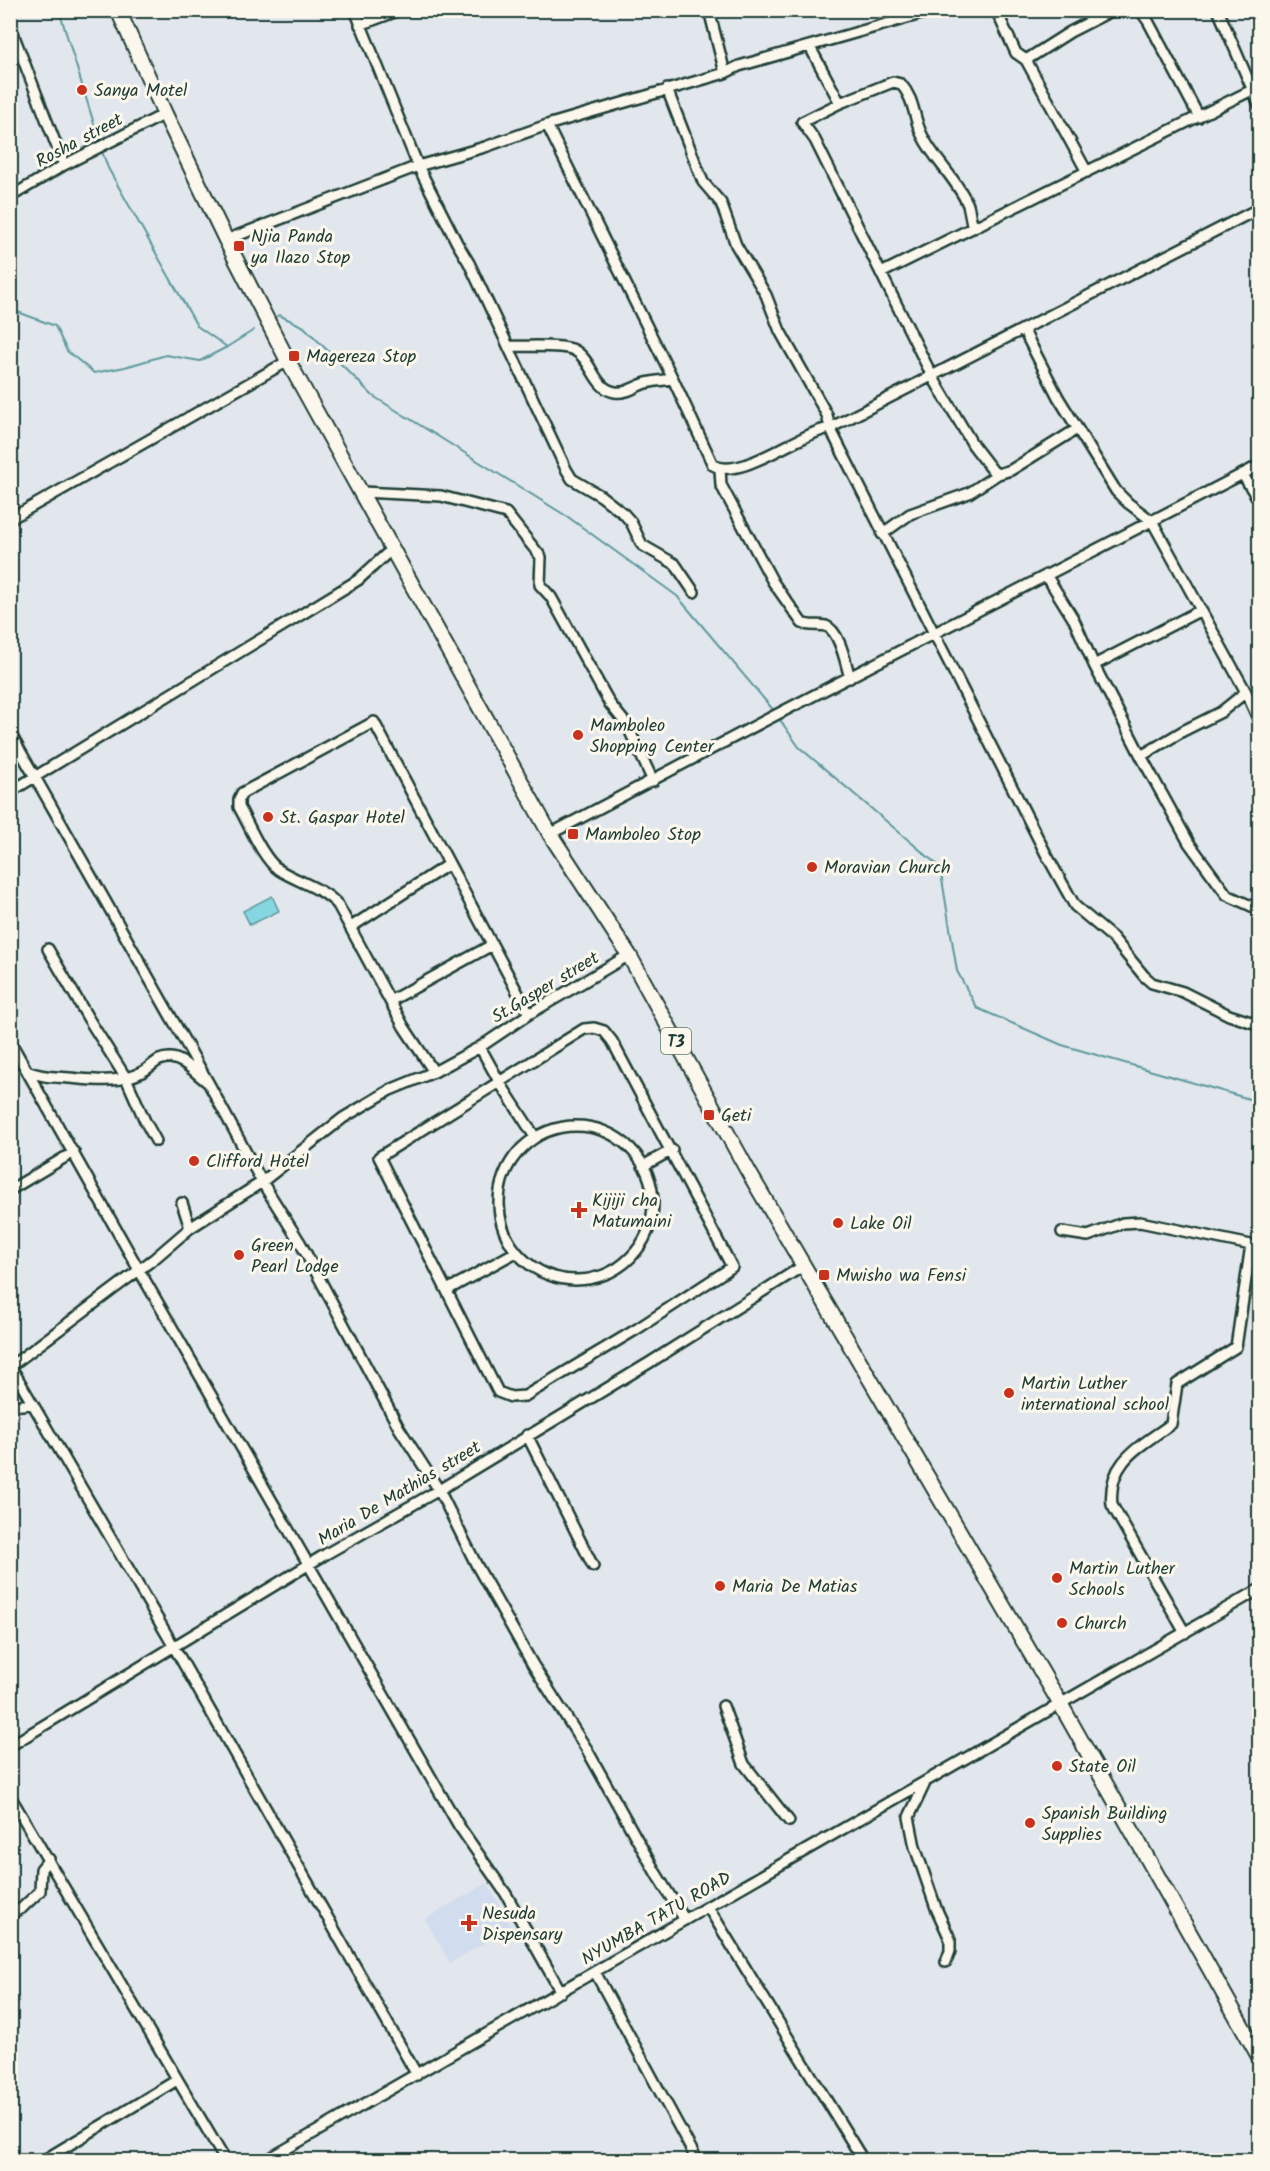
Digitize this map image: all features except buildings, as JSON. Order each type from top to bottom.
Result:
[{"type":"highway","name":"T3","points":[[118,10],[226,240],[288,361],[550,834],[629,955],[803,1266],[1061,1705],[1260,2058]]},
{"type":"street","points":[[355,10],[418,166],[469,264],[549,436],[572,479],[602,496],[624,514],[631,522],[642,545],[667,557],[675,564],[694,592]]},
{"type":"street","points":[[360,25],[400,10]]},
{"type":"street","points":[[709,10],[725,73]]},
{"type":"street","points":[[896,10],[899,21]]},
{"type":"street","points":[[226,240],[418,166],[485,147],[547,125],[725,73],[739,66],[935,10]]},
{"type":"street","points":[[996,10],[1016,53],[1026,60],[1087,172]]},
{"type":"street","points":[[1026,60],[1070,32],[1113,10]]},
{"type":"street","points":[[1140,10],[1199,117]]},
{"type":"street","points":[[1218,10],[1260,107]]},
{"type":"street","points":[[10,26],[64,165]]},
{"type":"street","points":[[810,47],[840,103]]},
{"type":"street","points":[[973,228],[967,204],[924,138],[912,99],[901,84],[893,82],[840,103],[802,122],[815,140],[932,376],[973,445],[993,471],[998,474]]},
{"type":"street","points":[[668,89],[703,182],[721,203],[736,245],[766,295],[780,331],[827,415],[830,428],[882,534],[1075,906],[1113,938],[1152,983],[1183,992],[1229,1015],[1260,1025]]},
{"type":"street","points":[[881,273],[1252,90]]},
{"type":"street","name":"Rosha street","points":[[10,197],[64,165],[165,114]]},
{"type":"street","points":[[547,125],[673,379],[709,459],[720,469],[740,466],[812,433],[830,428],[1260,208]]},
{"type":"street","points":[[1023,329],[1077,429],[1116,491],[1152,521],[1246,692],[1260,723]]},
{"type":"street","points":[[509,346],[562,347],[574,350],[603,387],[612,392],[623,393],[642,384],[673,379]]},
{"type":"street","points":[[10,519],[288,361]]},
{"type":"street","points":[[882,534],[910,514],[969,493],[1077,429]]},
{"type":"street","points":[[550,834],[1260,465]]},
{"type":"street","points":[[720,469],[720,481],[724,491],[773,582],[802,623],[825,626],[833,630],[839,641],[850,678]]},
{"type":"street","points":[[1243,475],[1260,502]]},
{"type":"street","points":[[362,492],[441,496],[506,513],[541,557],[540,585],[551,597],[610,704],[627,725],[653,781]]},
{"type":"street","points":[[10,792],[358,580],[393,548]]},
{"type":"street","points":[[1046,575],[1074,620],[1094,665],[1189,843],[1227,895],[1260,910]]},
{"type":"street","points":[[1094,665],[1201,610]]},
{"type":"street","points":[[1141,756],[1221,712],[1246,692]]},
{"type":"street","points":[[434,1072],[410,1037],[334,900],[273,865],[239,807],[238,799],[242,793],[374,722],[529,1014]]},
{"type":"street","points":[[10,733],[262,1182],[301,1244],[399,1428],[439,1490],[477,1566],[533,1665],[586,1748],[657,1875],[686,1920]]},
{"type":"street","points":[[351,927],[449,864]]},
{"type":"street","points":[[390,1000],[492,945]]},
{"type":"street","points":[[48,949],[126,1078],[156,1142]]},
{"type":"street","name":"St.Gasper street","points":[[11,1365],[139,1270],[190,1228],[262,1182],[343,1118],[390,1090],[434,1072],[480,1047],[529,1014],[629,955]]},
{"type":"street","points":[[594,1028],[604,1031],[612,1041],[672,1150],[732,1267],[637,1329],[525,1396],[511,1397],[498,1392],[379,1157],[500,1083],[584,1029],[594,1028]]},
{"type":"street","points":[[10,1041],[15,1057],[27,1071],[74,1152],[139,1270],[465,1836],[506,1894],[561,1992]]},
{"type":"street","points":[[480,1047],[535,1137]]},
{"type":"street","points":[[27,1071],[90,1081],[126,1078],[142,1072],[159,1059],[168,1058],[182,1062],[209,1084]]},
{"type":"street","points":[[569,1126],[586,1127],[604,1131],[632,1151],[643,1166],[650,1185],[652,1206],[649,1226],[640,1245],[627,1261],[609,1272],[590,1279],[569,1280],[549,1276],[531,1266],[516,1252],[503,1229],[500,1195],[503,1178],[516,1155],[535,1137],[569,1126]]},
{"type":"street","points":[[643,1166],[672,1150]]},
{"type":"street","points":[[10,1190],[74,1152]]},
{"type":"street","points":[[182,1203],[190,1228]]},
{"type":"street","points":[[1062,1232],[1088,1236],[1123,1223],[1140,1222],[1251,1245],[1236,1347],[1177,1384],[1171,1424],[1122,1461],[1110,1490],[1112,1505],[1185,1633]]},
{"type":"street","points":[[447,1290],[516,1252]]},
{"type":"street","name":"Maria De Mathias street","points":[[10,1746],[326,1554],[439,1490],[677,1346],[803,1266]]},
{"type":"street","points":[[11,1365],[417,2075]]},
{"type":"street","points":[[10,1406],[33,1404]]},
{"type":"street","points":[[527,1435],[593,1566]]},
{"type":"street","name":"NYUMBA TATU ROAD","points":[[267,2160],[1260,1589]]},
{"type":"street","points":[[723,1706],[744,1764],[789,1821]]},
{"type":"street","points":[[925,1783],[909,1817],[915,1847],[936,1908],[950,1939],[950,1951],[946,1962]]},
{"type":"street","points":[[10,1796],[225,2160]]},
{"type":"street","points":[[10,1914],[22,1908],[40,1892],[41,1869],[49,1859]]},
{"type":"street","points":[[708,1907],[863,2160]]},
{"type":"street","points":[[595,1972],[697,2160]]},
{"type":"street","points":[[44,2160],[177,2080]]},
{"type":"street","points":[[10,2157],[14,2160]]},
{"type":"shaded area","name":"Nesuda Dispensary","points":[[487,1883],[512,1927],[450,1963],[425,1919]]},
{"type":"water","points":[[272,896],[279,911],[250,925],[243,911]]},
{"type":"waterway","points":[[59,10],[99,140]]},
{"type":"waterway","points":[[103,154],[108,168],[197,326],[227,347],[254,330]]},
{"type":"waterway","points":[[10,309],[55,326],[67,351],[94,373],[166,355],[200,361],[227,347]]},
{"type":"waterway","points":[[274,318],[279,315],[304,327],[373,396],[568,517],[677,596],[775,712]]},
{"type":"waterway","points":[[778,717],[799,747],[940,867],[957,971],[977,1008],[1062,1045],[1260,1102]]},
{"type":"place","name":"Sanya Motel","points":[[82,90]]},
{"type":"place","name":"Njia Panda ya Ilazo Stop","points":[[239,246]]},
{"type":"place","name":"Magereza Stop","points":[[294,356]]},
{"type":"place","name":"Mamboleo Shopping Center","points":[[578,735]]},
{"type":"place","name":"St. Gaspar Hotel","points":[[268,817]]},
{"type":"place","name":"Mamboleo Stop","points":[[573,834]]},
{"type":"place","name":"Moravian Church","points":[[812,867]]},
{"type":"place","name":"Geti","points":[[709,1115]]},
{"type":"place","name":"Clifford Hotel","points":[[194,1161]]},
{"type":"place","name":"Kijiji cha Matumaini","points":[[579,1210]]},
{"type":"place","name":"Lake Oil","points":[[838,1223]]},
{"type":"place","name":"Green Pearl Lodge","points":[[239,1255]]},
{"type":"place","name":"Mwisho wa Fensi","points":[[824,1275]]},
{"type":"place","name":"Martin Luther international school","points":[[1009,1393]]},
{"type":"place","name":"Martin Luther Schools","points":[[1057,1578]]},
{"type":"place","name":"Maria De Matias","points":[[720,1586]]},
{"type":"place","name":"Church","points":[[1062,1623]]},
{"type":"place","name":"State Oil","points":[[1057,1766]]},
{"type":"place","name":"Spanish Building Supplies","points":[[1030,1823]]},
{"type":"place","name":"Nesuda Dispensary","points":[[469,1923]]}]
